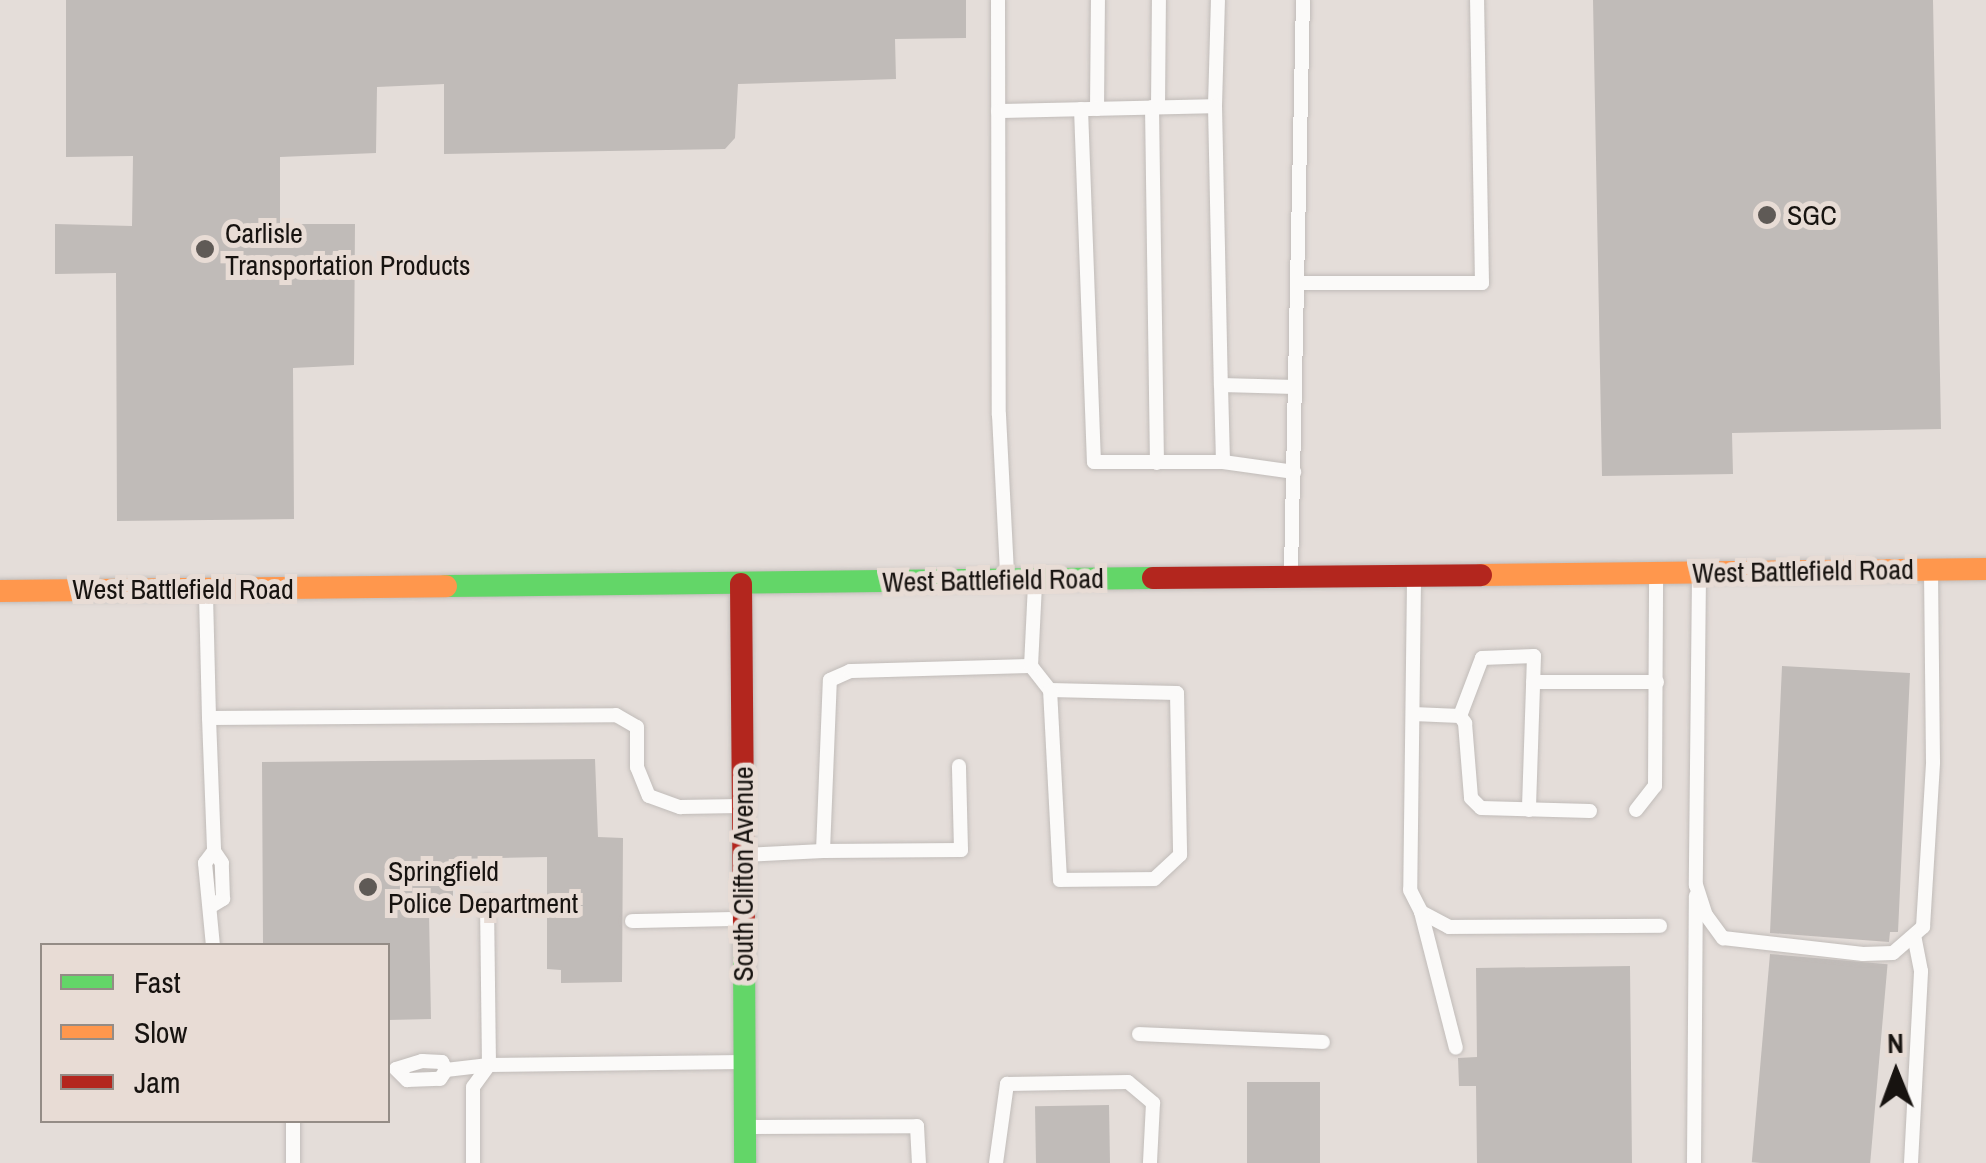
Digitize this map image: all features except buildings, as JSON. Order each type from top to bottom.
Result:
[{"type":"main road","name":"West Battlefield Road","points":[[0,590],[1986,569]]},
{"type":"main road","name":"South Clifton Avenue","points":[[742,584],[745,1163]]},
{"type":"lane","points":[[998,0],[998,415],[1007,579]]},
{"type":"lane","points":[[1097,108],[1098,0]]},
{"type":"lane","points":[[1157,462],[1158,0]]},
{"type":"lane","points":[[1218,0],[1215,106],[1223,462]]},
{"type":"lane","points":[[1291,576],[1303,0]]},
{"type":"lane","points":[[1297,284],[1482,283],[1478,0]]},
{"type":"lane","points":[[998,111],[1215,106]]},
{"type":"lane","points":[[1080,109],[1094,462],[1223,462],[1294,472]]},
{"type":"lane","points":[[1221,385],[1295,387]]},
{"type":"lane","points":[[1696,885],[1723,938],[1863,954],[1893,953],[1915,939],[1923,927],[1933,762],[1932,570]]},
{"type":"lane","points":[[1636,810],[1656,786],[1656,572]]},
{"type":"lane","points":[[1694,1163],[1699,572]]},
{"type":"lane","points":[[1414,575],[1410,890],[1421,912],[1456,1048]]},
{"type":"lane","points":[[1036,579],[1031,666],[1050,690],[1060,880],[1154,879],[1180,856],[1178,693],[1050,690]]},
{"type":"lane","points":[[206,589],[214,851],[222,863],[222,899],[213,904],[213,943]]},
{"type":"lane","points":[[1529,810],[1534,656],[1482,658],[1460,716],[1471,798],[1482,808],[1529,810],[1590,811]]},
{"type":"lane","points":[[823,851],[830,680],[850,671],[1031,666]]},
{"type":"lane","points":[[1533,682],[1657,688]]},
{"type":"lane","points":[[1413,714],[1460,716]]},
{"type":"lane","points":[[210,718],[616,715],[637,728],[637,768],[649,796],[680,806],[743,806]]},
{"type":"lane","points":[[743,855],[961,850],[959,766]]},
{"type":"lane","points":[[474,1163],[472,1088],[489,1065],[487,902]]},
{"type":"lane","points":[[1421,912],[1449,927],[1660,926]]},
{"type":"lane","points":[[632,921],[744,920]]},
{"type":"lane","points":[[1912,1163],[1920,971],[1915,939]]},
{"type":"lane","points":[[1139,1034],[1323,1042]]},
{"type":"lane","points":[[392,1070],[422,1061],[442,1062],[446,1070],[489,1065],[744,1062]]},
{"type":"lane","points":[[996,1163],[1008,1084],[1128,1082],[1152,1103],[1150,1163]]},
{"type":"lane","points":[[293,1123],[293,1163]]},
{"type":"lane","points":[[745,1127],[917,1126],[918,1163]]},
{"type":"traffic: fast","points":[[446,586],[1153,578]]},
{"type":"traffic: fast","points":[[744,949],[745,1163]]},
{"type":"traffic: slow","points":[[1481,575],[1986,569]]},
{"type":"traffic: slow","points":[[0,591],[446,586]]},
{"type":"traffic: jam","points":[[1153,578],[1481,575]]},
{"type":"traffic: jam","points":[[741,584],[744,949]]},
{"type":"place","name":"SGC","points":[[1767,215]]},
{"type":"place","name":"Carlisle Transportation Products","points":[[205,249]]},
{"type":"place","name":"Springfield Police Department","points":[[368,887]]}]
